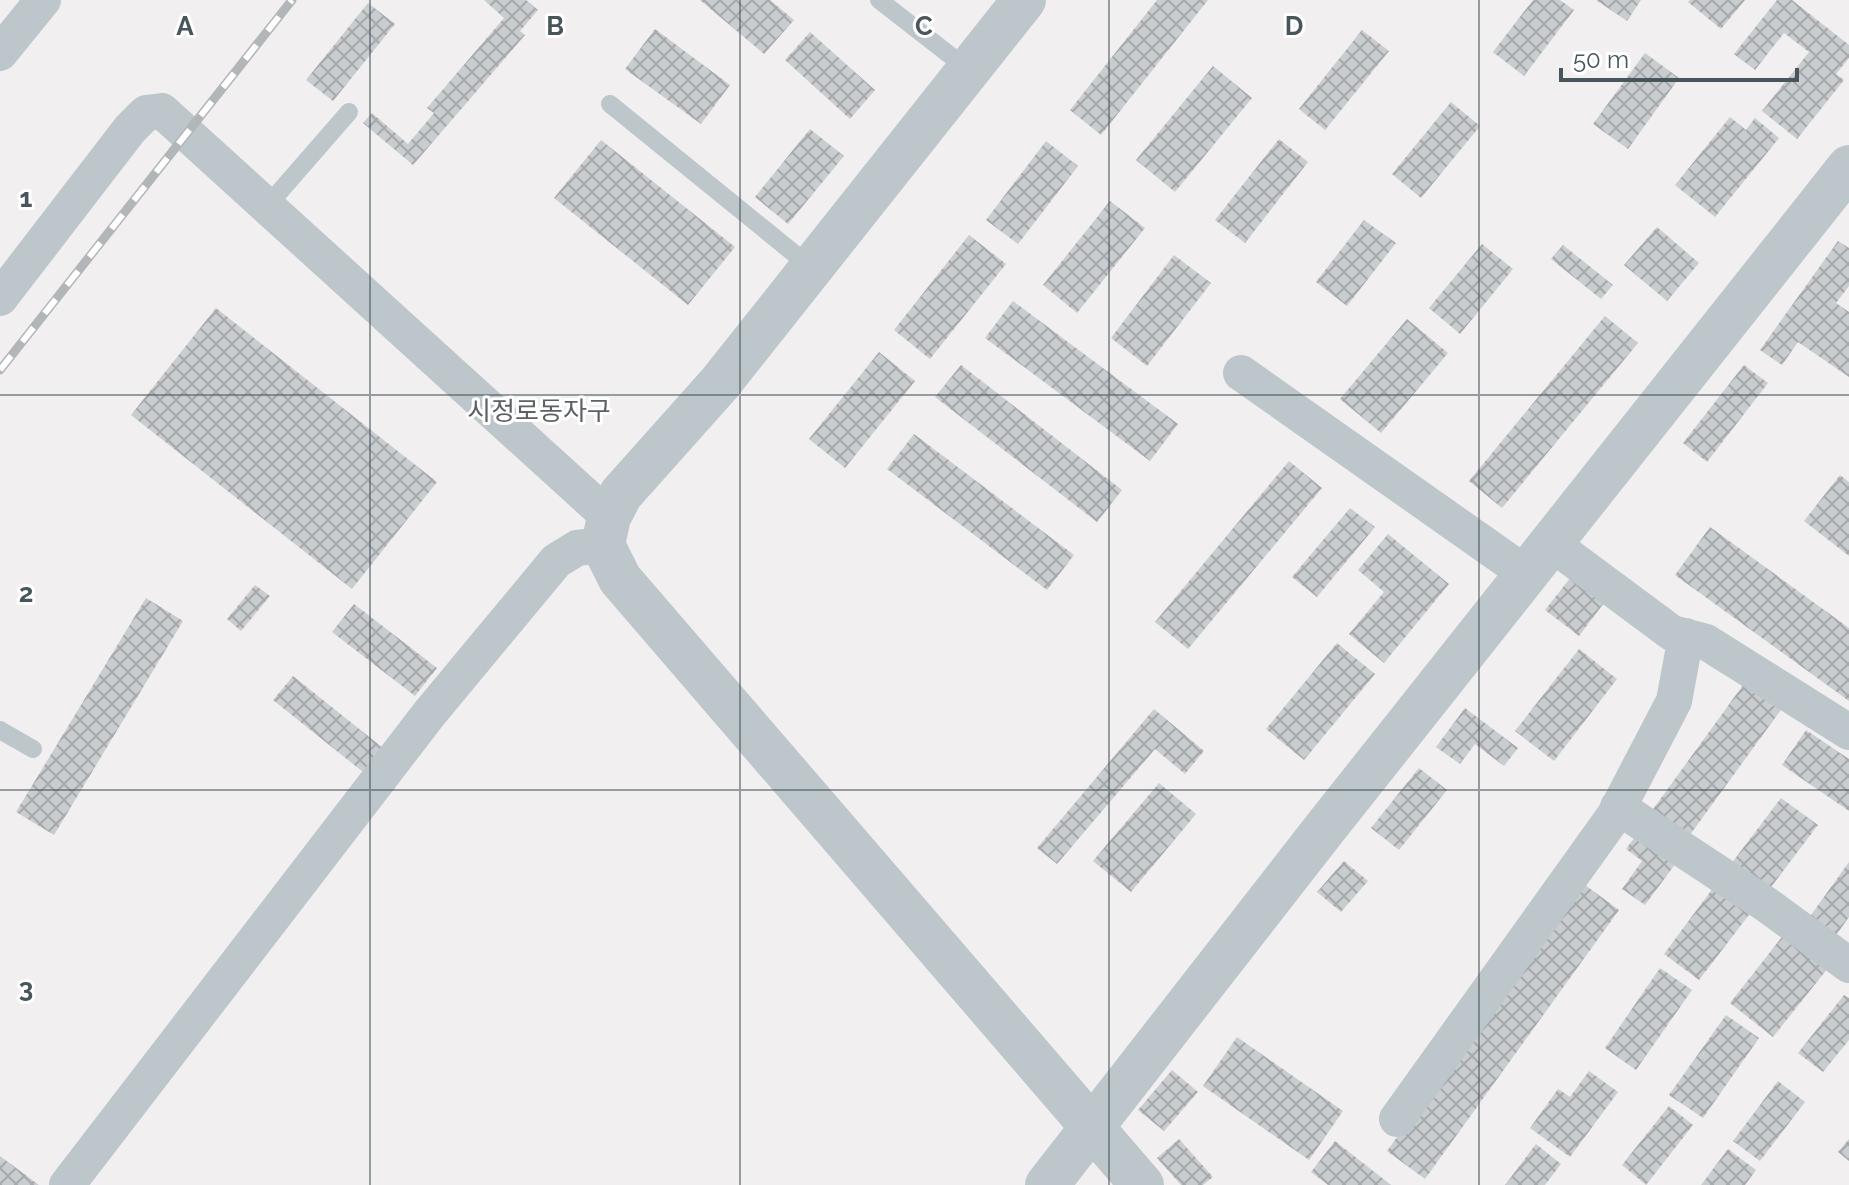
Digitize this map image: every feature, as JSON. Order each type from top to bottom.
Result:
[{"type":"street","points":[[0,53],[43,0]]},
{"type":"street","points":[[67,1185],[429,714],[556,561],[606,531],[621,494],[720,383],[1024,0]]},
{"type":"street","points":[[0,298],[130,129],[146,113],[162,111],[268,205],[606,531],[620,579],[1142,1185]]},
{"type":"street","points":[[1047,1185],[1322,832],[1849,167]]},
{"type":"street","points":[[1241,373],[1540,560],[1672,633],[1706,642],[1849,732]]},
{"type":"street","points":[[1397,1119],[1618,807],[1674,701],[1686,636]]},
{"type":"street","points":[[1618,807],[1767,905],[1849,965]]},
{"type":"lane","points":[[879,0],[969,70]]},
{"type":"lane","points":[[610,104],[812,268]]},
{"type":"lane","points":[[268,205],[349,112]]},
{"type":"lane","points":[[0,730],[33,749]]},
{"type":"building","points":[[484,0],[526,0],[538,10],[520,31],[525,35],[413,165],[363,123],[372,113],[408,144],[434,113],[427,108],[504,18]]},
{"type":"building","points":[[700,0],[770,0],[794,20],[764,54]]},
{"type":"building","points":[[1157,0],[1208,0],[1101,135],[1070,110]]},
{"type":"building","points":[[1533,0],[1560,0],[1574,10],[1524,76],[1493,52]]},
{"type":"building","points":[[1596,0],[1641,0],[1627,21]]},
{"type":"building","points":[[1745,0],[1721,29],[1688,2]]},
{"type":"building","points":[[1777,0],[1792,0],[1849,45],[1849,58],[1836,74],[1844,80],[1797,139],[1762,111],[1809,52],[1784,33],[1755,70],[1734,54]]},
{"type":"building","points":[[368,3],[395,24],[333,101],[306,80]]},
{"type":"building","points":[[655,29],[730,85],[701,124],[625,69]]},
{"type":"building","points":[[1362,30],[1389,51],[1325,130],[1299,109]]},
{"type":"building","points":[[810,32],[875,90],[850,119],[785,60]]},
{"type":"building","points":[[1645,53],[1679,78],[1628,149],[1593,124]]},
{"type":"building","points":[[1213,66],[1252,98],[1175,192],[1136,160]]},
{"type":"building","points":[[1451,102],[1480,126],[1421,198],[1392,174]]},
{"type":"building","points":[[1730,117],[1746,130],[1755,118],[1779,138],[1715,217],[1675,185]]},
{"type":"building","points":[[810,129],[844,156],[788,224],[755,197]]},
{"type":"building","points":[[1279,139],[1308,162],[1245,243],[1215,220]]},
{"type":"building","points":[[601,140],[735,247],[688,305],[554,198]]},
{"type":"building","points":[[1046,141],[1078,166],[1018,244],[986,220]]},
{"type":"building","points":[[1110,201],[1145,228],[1077,313],[1043,285]]},
{"type":"building","points":[[1364,220],[1396,243],[1347,306],[1316,282]]},
{"type":"building","points":[[1657,227],[1699,263],[1667,301],[1624,265]]},
{"type":"building","points":[[969,235],[1006,264],[930,359],[894,330]]},
{"type":"building","points":[[1838,241],[1849,248],[1849,286],[1836,303],[1849,312],[1849,377],[1798,342],[1782,365],[1760,350]]},
{"type":"building","points":[[1482,244],[1513,269],[1460,334],[1429,308]]},
{"type":"building","points":[[1563,245],[1613,285],[1601,299],[1551,259]]},
{"type":"building","points":[[1174,255],[1211,283],[1147,366],[1111,338]]},
{"type":"building","points":[[1013,301],[1178,424],[1150,461],[985,338]]},
{"type":"building","points":[[216,308],[437,482],[352,589],[131,415]]},
{"type":"building","points":[[1605,316],[1638,343],[1502,508],[1469,481]]},
{"type":"building","points":[[1407,319],[1448,353],[1381,433],[1340,399]]},
{"type":"building","points":[[879,352],[915,381],[845,468],[809,439]]},
{"type":"building","points":[[961,365],[1122,490],[1097,522],[935,397]]},
{"type":"building","points":[[1744,365],[1768,383],[1707,462],[1683,443]]},
{"type":"building","points":[[914,434],[1074,555],[1047,590],[887,469]]},
{"type":"building","points":[[1289,461],[1322,488],[1188,649],[1155,622]]},
{"type":"building","points":[[1840,475],[1849,482],[1849,556],[1804,521]]},
{"type":"building","points":[[1350,508],[1375,527],[1317,597],[1292,577]]},
{"type":"building","points":[[1710,527],[1849,628],[1849,701],[1675,575]]},
{"type":"building","points":[[1388,534],[1449,584],[1384,663],[1349,634],[1384,592],[1358,570]]},
{"type":"building","points":[[1571,577],[1604,603],[1579,636],[1545,610]]},
{"type":"building","points":[[255,585],[270,596],[241,631],[227,619]]},
{"type":"building","points":[[146,598],[183,621],[54,835],[16,812]]},
{"type":"building","points":[[354,604],[437,668],[415,696],[332,632]]},
{"type":"building","points":[[1337,643],[1375,674],[1304,760],[1266,729]]},
{"type":"building","points":[[1579,649],[1617,679],[1554,761],[1515,731]]},
{"type":"building","points":[[293,676],[383,748],[363,772],[273,700]]},
{"type":"building","points":[[1746,681],[1783,707],[1687,839],[1651,812]]},
{"type":"building","points":[[1465,708],[1518,748],[1504,766],[1475,744],[1460,764],[1436,747]]},
{"type":"building","points":[[1154,709],[1204,751],[1185,774],[1155,749],[1057,864],[1037,848]]},
{"type":"building","points":[[1806,730],[1849,759],[1849,811],[1782,765]]},
{"type":"building","points":[[1419,768],[1447,790],[1399,850],[1371,828]]},
{"type":"building","points":[[1159,783],[1196,814],[1131,892],[1093,861]]},
{"type":"building","points":[[1781,798],[1818,825],[1768,891],[1731,864]]},
{"type":"building","points":[[1637,834],[1676,863],[1645,905],[1622,889],[1642,861],[1626,849]]},
{"type":"building","points":[[1344,861],[1368,881],[1341,912],[1317,892]]},
{"type":"building","points":[[1849,862],[1849,917],[1832,941],[1806,922]]},
{"type":"building","points":[[1719,880],[1755,907],[1699,980],[1664,954]]},
{"type":"building","points":[[1581,882],[1619,910],[1425,1179],[1387,1151]]},
{"type":"building","points":[[1789,928],[1832,963],[1773,1037],[1730,1003]]},
{"type":"building","points":[[1660,968],[1692,990],[1636,1070],[1605,1048]]},
{"type":"building","points":[[1844,995],[1849,998],[1849,1040],[1823,1072],[1798,1053]]},
{"type":"building","points":[[1726,1015],[1759,1038],[1703,1118],[1669,1095]]},
{"type":"building","points":[[1237,1037],[1343,1111],[1309,1160],[1203,1086]]},
{"type":"building","points":[[1172,1070],[1198,1092],[1164,1131],[1138,1110]]},
{"type":"building","points":[[1589,1071],[1618,1092],[1570,1157],[1530,1128],[1558,1089],[1570,1097]]},
{"type":"building","points":[[1778,1081],[1805,1102],[1760,1161],[1733,1141]]},
{"type":"building","points":[[1669,1106],[1693,1125],[1646,1185],[1622,1165]]},
{"type":"building","points":[[1179,1139],[1213,1177],[1203,1185],[1181,1185],[1157,1158]]},
{"type":"building","points":[[1849,1139],[1849,1161],[1838,1152]]},
{"type":"building","points":[[1335,1141],[1391,1185],[1328,1185],[1311,1172]]},
{"type":"building","points":[[1536,1144],[1561,1164],[1545,1185],[1505,1185]]},
{"type":"building","points":[[1728,1149],[1756,1170],[1745,1185],[1701,1185]]},
{"type":"building","points":[[0,1156],[39,1185],[0,1185]]},
{"type":"railway","points":[[0,370],[292,0]]},
{"type":"district","name":"시정로동자구","points":[[539,411]]}]
